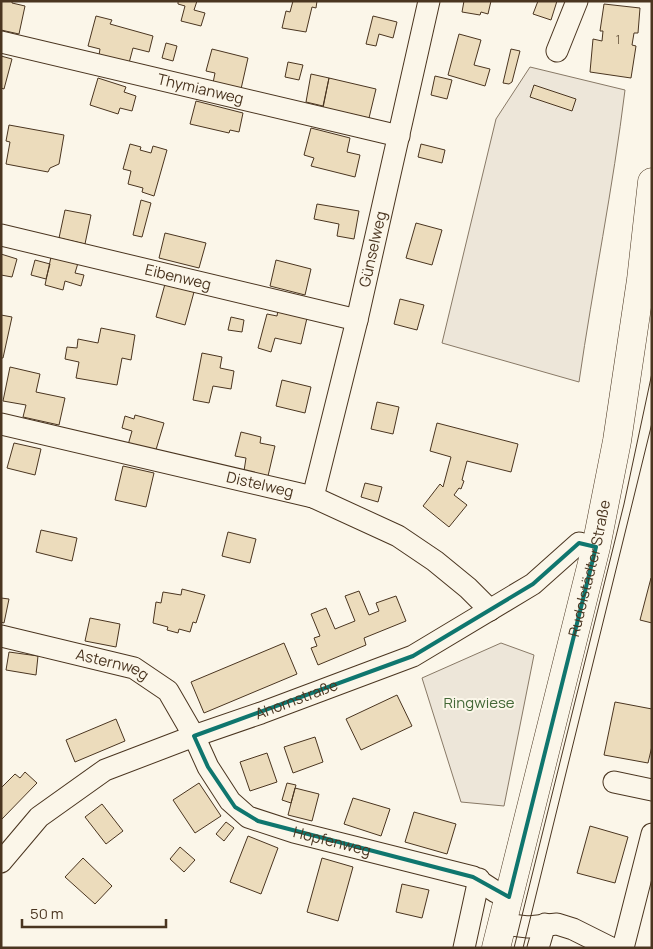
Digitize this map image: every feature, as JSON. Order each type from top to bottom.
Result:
[{"type":"main road","name":"Rudolstädter Straße","points":[[499,936],[596,548],[617,441],[641,280],[652,182]]},
{"type":"street","name":"Günselweg","points":[[313,497],[357,320],[429,1]]},
{"type":"street","points":[[557,51],[577,1]]},
{"type":"street","name":"Thymianweg","points":[[1,42],[399,136]]},
{"type":"street","name":"Eibenweg","points":[[1,235],[357,320]]},
{"type":"street","name":"Distelweg","points":[[1,424],[313,497],[398,536],[441,566],[490,610]]},
{"type":"street","name":"Ahornstraße","points":[[1,862],[39,817],[105,770],[413,656],[533,584],[579,543],[596,548]]},
{"type":"street","name":"Asternweg","points":[[1,636],[134,668],[168,691],[194,736]]},
{"type":"street","name":"Hopfenweg","points":[[194,736],[208,768],[235,807],[248,817],[294,832],[473,878],[496,892],[509,897]]},
{"type":"street","points":[[614,782],[652,790]]},
{"type":"street","points":[[623,948],[652,834]]},
{"type":"street","points":[[464,948],[473,878]]},
{"type":"street","points":[[499,936],[545,924],[557,924],[573,929],[611,948]]},
{"type":"street","points":[[538,948],[545,924]]},
{"type":"highlighted area","points":[[579,543],[596,547],[509,897],[473,877],[258,821],[235,807],[208,767],[194,736],[413,656],[533,584]]},
{"type":"green space","points":[[530,67],[625,90],[579,382],[442,343],[496,119]]},
{"type":"green space","name":"Ringwiese","points":[[501,643],[534,655],[504,806],[461,802],[422,678]]},
{"type":"building","points":[[1,1],[12,1],[12,3],[25,6],[19,34],[1,30]]},
{"type":"building","points":[[178,1],[197,1],[194,10],[205,13],[201,26],[181,21],[185,6],[178,4]]},
{"type":"building","points":[[293,1],[317,1],[316,8],[312,7],[306,32],[282,28],[286,11],[290,12]]},
{"type":"building","points":[[464,1],[491,1],[488,14],[481,12],[480,15],[462,12]]},
{"type":"building","points":[[538,1],[557,1],[551,20],[533,14]]},
{"type":"building","points":[[604,4],[640,8],[638,33],[634,33],[632,45],[636,46],[631,78],[590,72],[593,39],[602,41],[603,31],[600,31]]},
{"type":"building","points":[[96,16],[112,20],[110,24],[153,36],[149,52],[133,48],[129,63],[99,55],[100,49],[88,46]]},
{"type":"building","points":[[373,16],[397,22],[393,38],[379,34],[376,46],[366,44]]},
{"type":"building","points":[[459,34],[481,40],[474,65],[490,69],[485,86],[448,75]]},
{"type":"building","points":[[166,43],[177,46],[173,61],[162,58]]},
{"type":"building","points":[[212,49],[248,58],[241,89],[213,83],[215,73],[206,71]]},
{"type":"building","points":[[511,49],[520,51],[512,82],[509,84],[503,83]]},
{"type":"building","points":[[1,56],[12,59],[4,89],[1,88]]},
{"type":"building","points":[[288,62],[303,65],[299,80],[285,77]]},
{"type":"building","points":[[311,74],[329,78],[323,106],[306,102]]},
{"type":"building","points":[[435,76],[452,80],[447,99],[431,95]]},
{"type":"building","points":[[98,78],[126,87],[124,92],[136,96],[132,111],[120,108],[118,114],[90,105]]},
{"type":"building","points":[[329,78],[376,89],[369,118],[323,108]]},
{"type":"building","points":[[534,85],[576,99],[572,111],[530,97]]},
{"type":"building","points":[[196,101],[243,113],[239,132],[230,130],[229,133],[190,124]]},
{"type":"building","points":[[9,125],[64,135],[59,164],[50,168],[48,172],[6,164],[10,142],[6,141]]},
{"type":"building","points":[[311,128],[350,138],[347,152],[360,155],[355,177],[311,166],[314,158],[304,155]]},
{"type":"building","points":[[130,144],[141,147],[140,150],[151,153],[153,146],[167,150],[154,196],[142,192],[143,188],[128,184],[131,171],[123,169]]},
{"type":"building","points":[[421,144],[445,150],[442,163],[418,157]]},
{"type":"building","points":[[141,200],[151,203],[142,237],[133,235]]},
{"type":"building","points":[[317,204],[359,211],[354,239],[337,236],[339,224],[314,219]]},
{"type":"building","points":[[65,210],[91,215],[85,244],[59,238]]},
{"type":"building","points":[[416,223],[442,230],[432,265],[406,258]]},
{"type":"building","points":[[165,233],[206,243],[199,268],[159,258]]},
{"type":"building","points":[[1,254],[17,259],[12,277],[1,275]]},
{"type":"building","points":[[51,257],[78,263],[75,273],[84,275],[81,286],[65,281],[63,290],[45,285]]},
{"type":"building","points":[[35,260],[50,264],[46,279],[31,275]]},
{"type":"building","points":[[276,260],[311,269],[305,295],[270,286]]},
{"type":"building","points":[[165,284],[194,292],[185,325],[156,317]]},
{"type":"building","points":[[400,299],[424,305],[417,330],[394,324]]},
{"type":"building","points":[[278,310],[307,318],[301,344],[275,338],[271,352],[258,348],[267,314],[277,316]]},
{"type":"building","points":[[1,315],[12,317],[3,358],[1,358]]},
{"type":"building","points":[[231,317],[244,320],[242,332],[228,330]]},
{"type":"building","points":[[101,328],[135,335],[131,360],[122,358],[117,385],[76,378],[79,362],[65,359],[67,347],[77,348],[78,339],[98,343]]},
{"type":"building","points":[[202,353],[222,357],[220,368],[234,371],[231,389],[213,386],[209,403],[193,400]]},
{"type":"building","points":[[10,367],[40,374],[36,392],[65,398],[59,425],[23,417],[26,405],[3,401]]},
{"type":"building","points":[[282,380],[311,387],[305,413],[276,406]]},
{"type":"building","points":[[377,402],[399,407],[393,434],[371,429]]},
{"type":"building","points":[[135,415],[164,423],[155,453],[128,445],[132,431],[122,428],[125,416],[134,419]]},
{"type":"building","points":[[437,423],[518,444],[511,472],[467,461],[461,489],[459,488],[454,495],[467,505],[449,527],[423,506],[440,484],[443,487],[451,457],[430,451]]},
{"type":"building","points":[[241,432],[261,437],[260,443],[275,446],[268,476],[244,471],[246,458],[235,456]]},
{"type":"building","points":[[14,443],[41,449],[35,475],[7,468]]},
{"type":"building","points":[[123,466],[154,473],[146,507],[115,500]]},
{"type":"building","points":[[365,483],[382,487],[378,502],[361,497]]},
{"type":"building","points":[[41,530],[77,538],[72,561],[36,552]]},
{"type":"building","points":[[228,532],[256,539],[250,563],[222,556]]},
{"type":"building","points":[[652,579],[652,623],[640,620]]},
{"type":"building","points":[[182,589],[205,595],[196,623],[193,622],[190,632],[179,629],[178,633],[167,630],[168,627],[153,623],[156,602],[161,603],[163,592],[181,595]]},
{"type":"building","points":[[359,591],[369,615],[379,611],[376,603],[396,596],[406,621],[364,638],[366,645],[318,665],[311,648],[317,646],[314,638],[320,636],[311,614],[326,608],[335,629],[355,621],[345,596]]},
{"type":"building","points":[[1,598],[9,599],[4,623],[1,622]]},
{"type":"building","points":[[90,618],[120,624],[116,647],[85,641]]},
{"type":"building","points":[[284,643],[297,674],[204,713],[191,682]]},
{"type":"building","points":[[9,652],[38,656],[36,675],[6,670]]},
{"type":"building","points":[[397,695],[412,726],[361,750],[346,719]]},
{"type":"building","points":[[615,702],[652,709],[652,746],[648,763],[604,755]]},
{"type":"building","points":[[116,719],[125,741],[75,762],[66,740]]},
{"type":"building","points":[[315,737],[323,762],[293,773],[284,747]]},
{"type":"building","points":[[267,753],[277,782],[250,791],[240,762]]},
{"type":"building","points":[[25,772],[37,783],[1,820],[1,788],[15,774],[20,778]]},
{"type":"building","points":[[199,783],[221,816],[195,833],[173,800]]},
{"type":"building","points":[[287,783],[296,785],[291,803],[282,800]]},
{"type":"building","points":[[295,788],[319,794],[312,821],[288,815]]},
{"type":"building","points":[[353,798],[390,809],[381,836],[344,824]]},
{"type":"building","points":[[102,804],[123,831],[106,844],[85,817]]},
{"type":"building","points":[[414,812],[456,824],[447,854],[405,842]]},
{"type":"building","points":[[226,822],[234,828],[224,841],[216,834]]},
{"type":"building","points":[[590,826],[628,837],[615,883],[577,873]]},
{"type":"building","points":[[248,836],[278,848],[261,894],[230,882]]},
{"type":"building","points":[[180,847],[195,860],[184,872],[170,859]]},
{"type":"building","points":[[83,858],[112,886],[95,904],[65,877]]},
{"type":"building","points":[[322,858],[353,867],[338,921],[307,912]]},
{"type":"building","points":[[402,884],[429,890],[422,918],[396,912]]},
{"type":"tram line","points":[[514,948],[624,504],[652,373]]},
{"type":"tram line","points":[[523,948],[652,423]]}]
